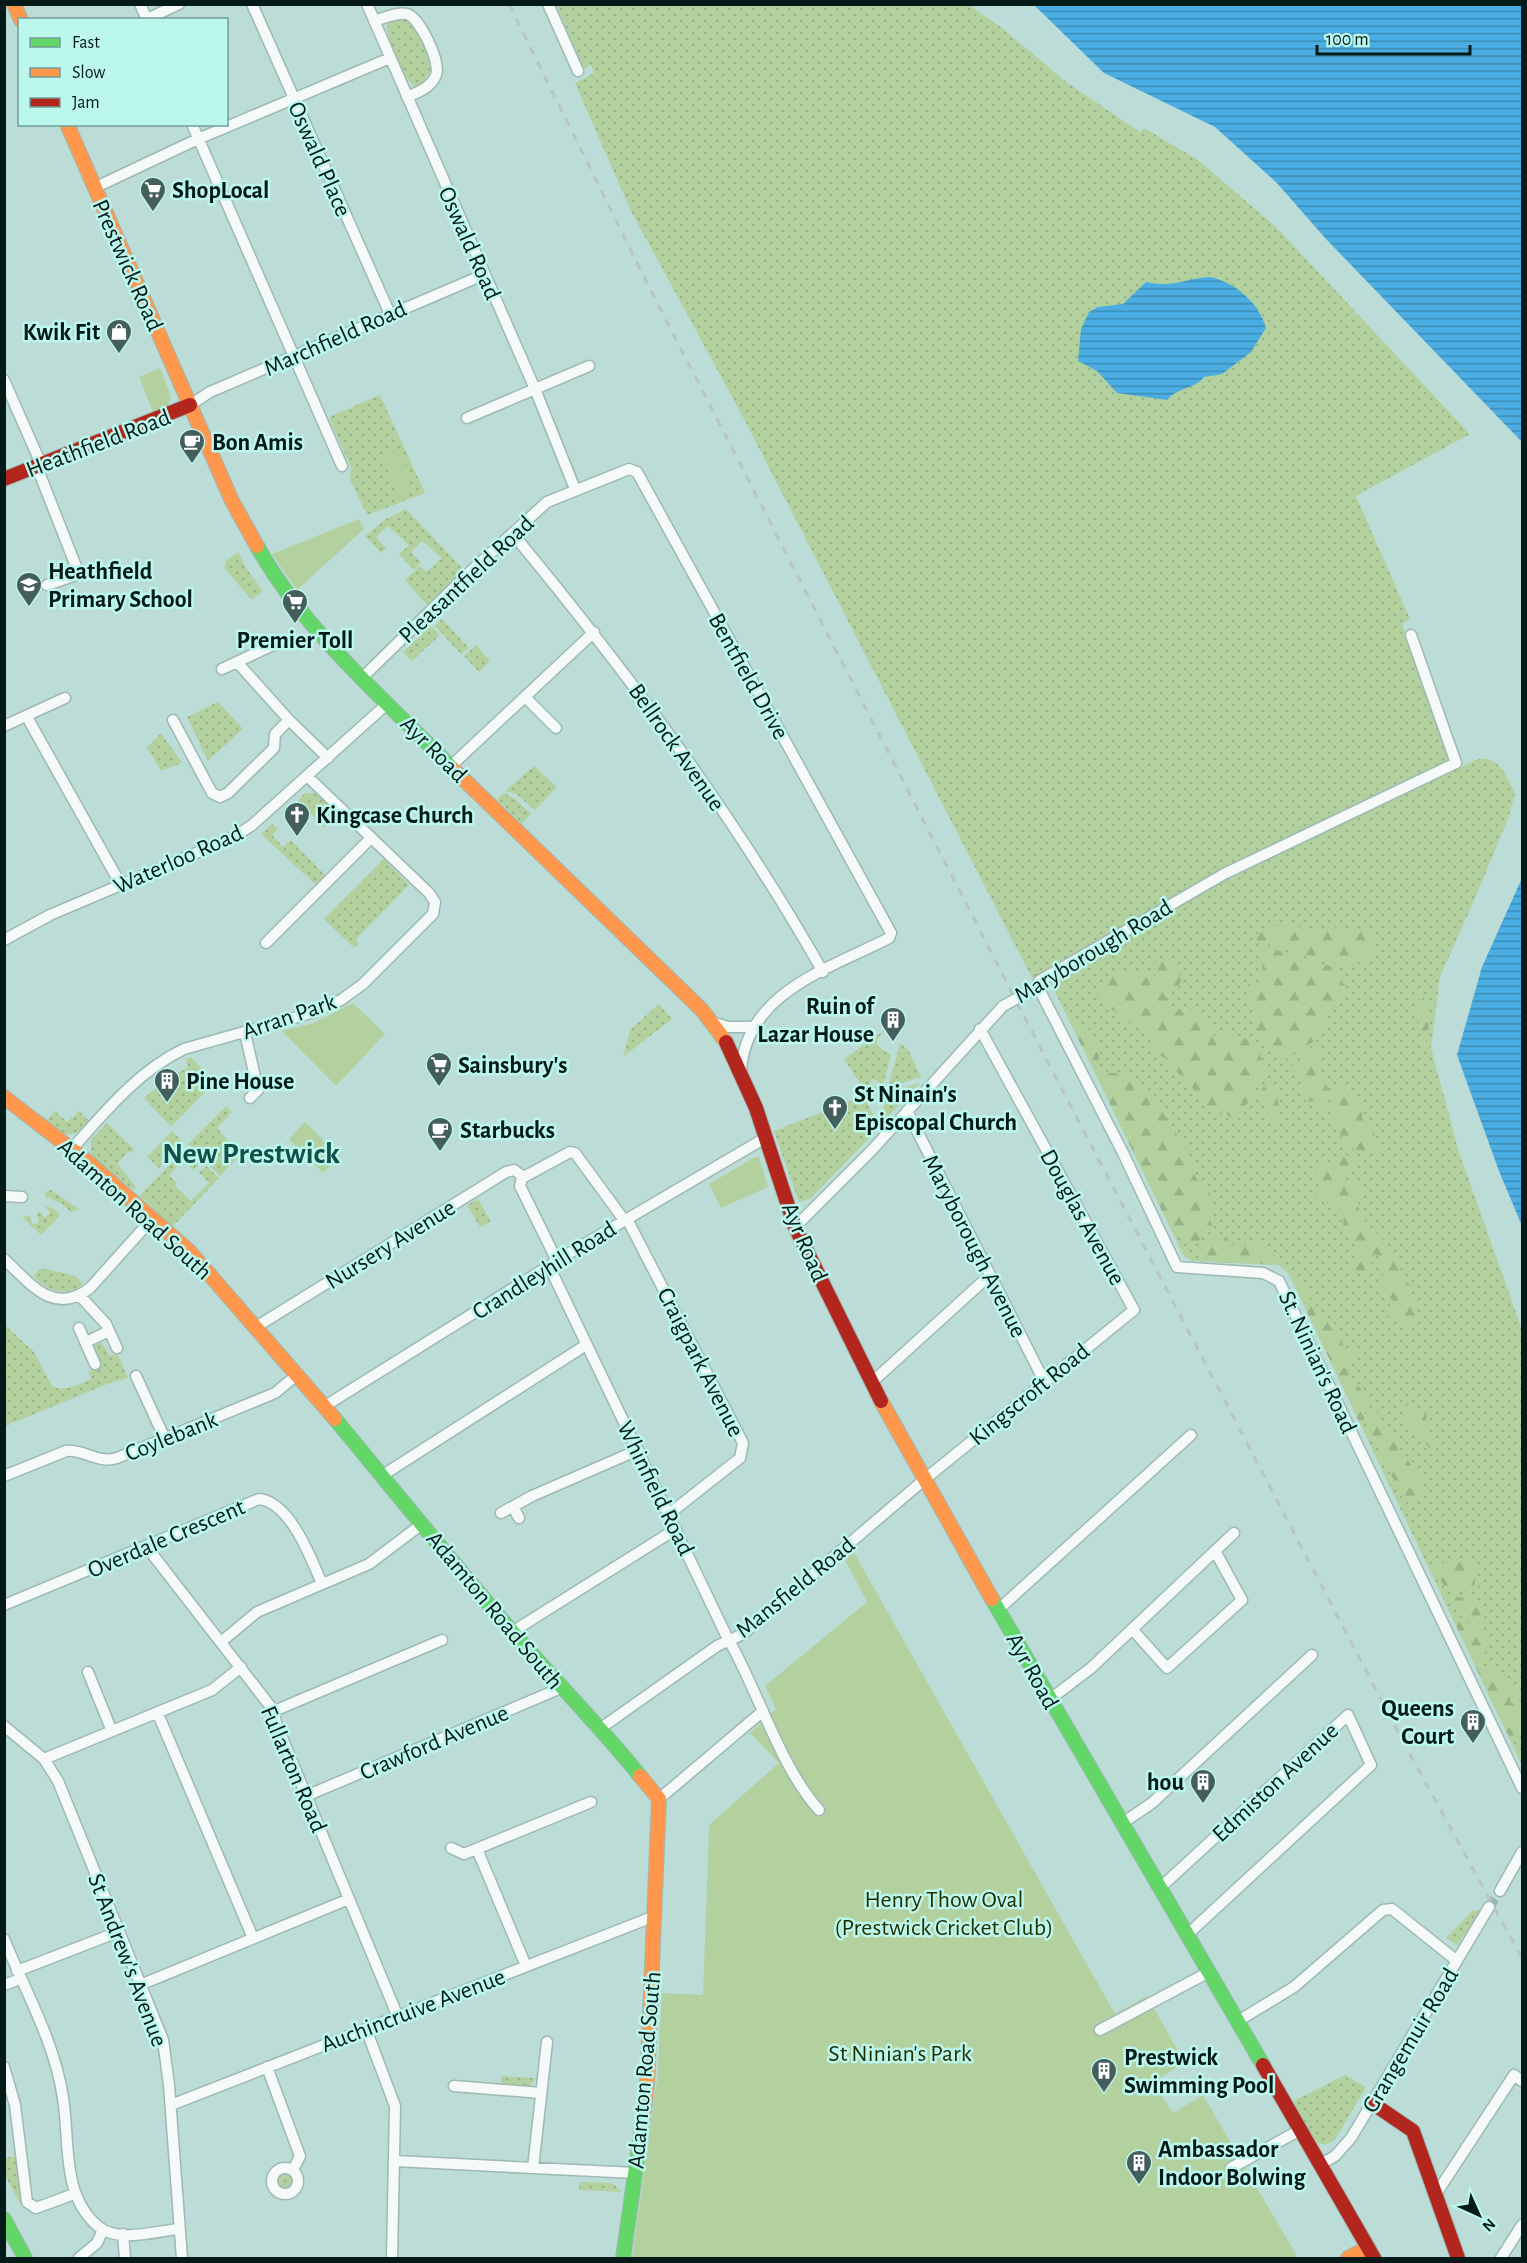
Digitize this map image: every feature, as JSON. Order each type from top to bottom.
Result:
[{"type":"main road","points":[[14,4],[20,18]]},
{"type":"main road","name":"Prestwick Road","points":[[68,126],[190,405]]},
{"type":"main road","name":"Heathfield Road","points":[[4,479],[180,411],[190,405]]},
{"type":"main road","name":"Ayr Road","points":[[190,405],[232,501],[259,554],[309,622],[451,766],[712,1022],[741,1072],[795,1227],[871,1383],[1049,1700],[1124,1822],[1371,2253]]},
{"type":"main road","name":"Adamton Road South","points":[[4,1097],[71,1150],[189,1251],[326,1406],[512,1632],[561,1688],[601,1728],[659,1799],[647,2087],[624,2259]]},
{"type":"main road","points":[[1372,2103],[1413,2131],[1458,2259]]},
{"type":"main road","points":[[4,2219],[25,2259]]},
{"type":"main road","points":[[1348,2259],[1371,2253]]},
{"type":"street","points":[[140,4],[147,18]]},
{"type":"street","points":[[149,18],[179,4]]},
{"type":"street","name":"Oswald Place","points":[[252,4],[390,314]]},
{"type":"street","name":"Oswald Road","points":[[367,4],[535,389],[575,489]]},
{"type":"street","points":[[548,4],[578,71]]},
{"type":"street","points":[[374,21],[407,14],[416,20],[435,59],[438,68],[434,80],[422,91],[407,97]]},
{"type":"street","points":[[94,188],[198,139],[390,57]]},
{"type":"street","points":[[193,126],[342,466]]},
{"type":"street","name":"Marchfield Road","points":[[190,405],[210,393],[483,274]]},
{"type":"street","points":[[467,418],[589,366]]},
{"type":"street","points":[[4,380],[39,465],[79,574],[47,585]]},
{"type":"street","name":"Bentfield Drive","points":[[575,489],[629,469],[637,472],[891,933],[889,938],[823,972]]},
{"type":"street","name":"Pleasantfield Road","points":[[363,677],[470,572],[547,502],[575,489]]},
{"type":"street","name":"Bellrock Avenue","points":[[513,534],[594,632],[694,767],[823,972]]},
{"type":"street","points":[[451,766],[594,632]]},
{"type":"street","name":"Maryborough Road","points":[[795,1227],[907,1111],[1003,1006],[1038,987],[1039,981],[1224,874],[1456,763],[1411,635]]},
{"type":"street","points":[[222,669],[273,645]]},
{"type":"street","points":[[237,662],[289,720],[328,758]]},
{"type":"street","points":[[525,697],[556,728]]},
{"type":"street","points":[[4,726],[65,698]]},
{"type":"street","name":"Waterloo Road","points":[[4,940],[50,915],[231,838],[251,826],[388,703]]},
{"type":"street","points":[[27,717],[121,885]]},
{"type":"street","points":[[173,720],[212,793],[220,797],[228,793],[274,748],[275,734],[289,720]]},
{"type":"street","name":"Arran Park","points":[[71,1150],[143,1075],[165,1058],[184,1049],[318,1010],[340,1000],[363,984],[433,914],[435,902],[429,893],[370,839],[308,777]]},
{"type":"street","points":[[266,943],[370,839]]},
{"type":"street","points":[[741,1072],[744,1049],[752,1028],[777,998],[823,972]]},
{"type":"street","name":"St. Ninian's Road","points":[[1038,987],[1123,1153],[1177,1267],[1263,1273],[1279,1281],[1522,1788]]},
{"type":"street","points":[[712,1022],[728,1027],[752,1028]]},
{"type":"street","name":"Douglas Avenue","points":[[980,1029],[1134,1310]]},
{"type":"street","points":[[245,1033],[258,1090],[250,1098]]},
{"type":"street","name":"Maryborough Avenue","points":[[907,1111],[1044,1381]]},
{"type":"street","name":"Crandleyhill Road","points":[[326,1406],[553,1263],[765,1138]]},
{"type":"street","name":"Craigpark Avenue","points":[[524,1177],[564,1154],[575,1153],[626,1220],[743,1443],[740,1458],[669,1514]]},
{"type":"street","name":"Nursery Avenue","points":[[256,1327],[506,1172],[514,1170],[524,1177]]},
{"type":"street","name":"Whinfield Road","points":[[524,1177],[520,1180],[520,1186],[586,1345],[763,1711],[806,1796],[819,1810]]},
{"type":"street","points":[[4,1196],[22,1197]]},
{"type":"street","points":[[4,1259],[44,1296],[60,1299],[80,1296],[90,1288],[152,1219]]},
{"type":"street","points":[[871,1383],[990,1275]]},
{"type":"street","points":[[80,1296],[109,1331],[117,1348]]},
{"type":"street","name":"Kingscroft Road","points":[[925,1479],[1134,1310]]},
{"type":"street","points":[[79,1328],[95,1364]]},
{"type":"street","points":[[86,1342],[109,1331]]},
{"type":"street","points":[[383,1475],[586,1345]]},
{"type":"street","name":"Coylebank","points":[[4,1476],[61,1452],[76,1450],[99,1460],[111,1460],[275,1393],[298,1374]]},
{"type":"street","points":[[136,1376],[165,1439]]},
{"type":"street","points":[[999,1609],[1191,1435]]},
{"type":"street","points":[[501,1513],[532,1496],[638,1450]]},
{"type":"street","name":"Mansfield Road","points":[[601,1728],[717,1646],[743,1634],[925,1479]]},
{"type":"street","name":"Overdale Crescent","points":[[4,1605],[259,1499],[267,1500],[303,1539],[322,1584]]},
{"type":"street","points":[[513,1507],[519,1518]]},
{"type":"street","points":[[221,1642],[257,1612],[369,1564],[423,1524]]},
{"type":"street","points":[[512,1632],[676,1529]]},
{"type":"street","points":[[1049,1700],[1091,1668],[1234,1533]]},
{"type":"street","name":"Fullarton Road","points":[[146,1546],[274,1711],[276,1724],[398,2017]]},
{"type":"street","points":[[1132,1629],[1167,1668],[1242,1600],[1215,1551]]},
{"type":"street","points":[[274,1711],[442,1640]]},
{"type":"street","points":[[1124,1822],[1152,1803],[1312,1655]]},
{"type":"street","points":[[44,1759],[212,1690],[241,1667]]},
{"type":"street","points":[[88,1672],[111,1730]]},
{"type":"street","name":"Crawford Avenue","points":[[306,1796],[561,1688]]},
{"type":"street","points":[[659,1799],[763,1711]]},
{"type":"street","points":[[158,1714],[254,1938]]},
{"type":"street","name":"Edmiston Avenue","points":[[1161,1887],[1348,1714],[1371,1765],[1188,1934]]},
{"type":"street","name":"St Andrew's Avenue","points":[[4,1726],[44,1759],[58,1781],[162,2040],[171,2104],[182,2259]]},
{"type":"street","points":[[451,1848],[464,1854],[591,1802]]},
{"type":"street","points":[[477,1849],[526,1966]]},
{"type":"street","points":[[1500,1891],[1522,1852]]},
{"type":"street","points":[[140,1985],[348,1899]]},
{"type":"street","name":"Grangemuir Road","points":[[1321,2164],[1342,2149],[1489,1908]]},
{"type":"street","points":[[1238,2021],[1294,1987],[1383,1910],[1392,1909],[1457,1961]]},
{"type":"street","name":"Auchincruive Avenue","points":[[171,2104],[655,1916]]},
{"type":"street","points":[[4,1985],[19,1975],[118,1932]]},
{"type":"street","points":[[4,1939],[60,2081],[74,2194],[84,2211],[103,2229],[123,2234],[179,2229]]},
{"type":"street","points":[[1100,2030],[1209,1972]]},
{"type":"street","points":[[366,2029],[395,2106],[392,2259]]},
{"type":"street","points":[[533,2168],[548,2042]]},
{"type":"street","points":[[4,2067],[15,2106],[27,2202],[36,2208],[74,2194]]},
{"type":"street","points":[[267,2067],[300,2156],[293,2170]]},
{"type":"street","points":[[1436,2194],[1514,2075],[1522,2081]]},
{"type":"street","points":[[454,2086],[541,2093]]},
{"type":"street","points":[[1231,2168],[1300,2130]]},
{"type":"street","points":[[395,2161],[635,2173]]},
{"type":"street","points":[[1501,2259],[1522,2224]]},
{"type":"street","points":[[79,2259],[97,2243],[103,2229]]},
{"type":"street","points":[[123,2234],[125,2259]]},
{"type":"green space","points":[[556,5],[969,5],[1002,28],[1065,81],[1140,132],[1144,128],[1198,160],[1276,227],[1470,434],[1356,496],[1410,619],[1402,624],[1458,768],[1480,759],[1493,761],[1502,770],[1515,794],[1509,816],[1440,977],[1431,1048],[1459,1152],[1522,1330],[1522,1765],[1289,1274],[1279,1265],[1192,1261],[1183,1255],[1155,1193],[1050,982],[1044,972],[1032,978],[743,417],[631,211],[575,83],[594,73],[591,65],[584,69]]},
{"type":"green space","points":[[401,18],[418,33],[427,55],[431,70],[421,86],[415,86],[410,82],[391,47],[388,23]]},
{"type":"green space","points":[[160,368],[171,397],[168,406],[153,412],[139,377]]},
{"type":"green space","points":[[380,395],[425,493],[367,515],[349,477],[352,470],[329,417]]},
{"type":"green space","points":[[393,452],[410,470],[409,496],[399,499],[382,456]]},
{"type":"green space","points":[[406,509],[464,570],[427,605],[405,580],[420,566],[426,572],[442,558],[422,541],[411,552],[421,563],[414,570],[399,554],[409,545],[388,526],[376,537],[386,548],[381,553],[365,536],[384,520]]},
{"type":"green space","points":[[359,519],[364,529],[297,590],[272,554]]},
{"type":"green space","points":[[238,552],[246,568],[263,591],[252,600],[224,568],[227,560]]},
{"type":"green space","points":[[442,619],[469,648],[461,654],[435,626]]},
{"type":"green space","points":[[431,626],[440,635],[412,661],[403,652]]},
{"type":"green space","points":[[476,645],[490,661],[479,672],[464,656]]},
{"type":"green space","points":[[218,702],[243,729],[208,761],[187,717]]},
{"type":"green space","points":[[161,733],[182,763],[161,771],[147,748]]},
{"type":"green space","points":[[534,766],[557,787],[535,810],[516,794],[505,791]]},
{"type":"green space","points":[[305,793],[317,793],[338,815],[324,828],[298,800]]},
{"type":"green space","points":[[504,793],[514,798],[531,814],[522,824],[497,799]]},
{"type":"green space","points":[[272,824],[278,829],[272,835],[283,847],[291,840],[327,877],[317,886],[261,834]]},
{"type":"green space","points":[[384,859],[409,885],[356,939],[359,943],[354,948],[324,919]]},
{"type":"green space","points":[[1275,925],[1324,929],[1330,925],[1346,932],[1354,927],[1357,933],[1362,926],[1376,932],[1373,939],[1375,950],[1348,971],[1337,964],[1263,943],[1252,943],[1253,937]]},
{"type":"green space","points":[[1266,947],[1337,968],[1344,974],[1341,981],[1347,988],[1327,1010],[1326,1023],[1320,1037],[1285,1060],[1267,1047],[1261,1038],[1246,986],[1250,983],[1255,987],[1260,979],[1262,963],[1258,954]]},
{"type":"green space","points":[[1166,958],[1175,964],[1181,980],[1178,989],[1169,994],[1150,968],[1152,963]]},
{"type":"green space","points":[[1126,970],[1147,974],[1164,993],[1171,1010],[1169,1021],[1179,1009],[1193,1011],[1206,1020],[1214,1038],[1217,1032],[1234,1034],[1259,1048],[1264,1073],[1238,1120],[1202,1105],[1190,1083],[1168,1060],[1156,1053],[1150,1037],[1108,1007],[1096,992],[1105,979]]},
{"type":"green space","points":[[1419,997],[1423,997],[1426,1003],[1428,1015],[1428,1034],[1424,1046],[1418,1019]]},
{"type":"green space","points":[[353,1003],[385,1034],[336,1086],[282,1031],[314,1023]]},
{"type":"green space","points":[[659,1004],[672,1019],[623,1057],[630,1030]]},
{"type":"green space","points":[[1067,1016],[1091,1031],[1093,1037],[1101,1042],[1098,1064],[1104,1071],[1127,1075],[1140,1082],[1154,1094],[1164,1109],[1166,1123],[1173,1128],[1191,1158],[1194,1174],[1199,1182],[1208,1189],[1213,1206],[1209,1220],[1214,1228],[1195,1244],[1183,1236],[1175,1238]]},
{"type":"green space","points":[[885,1030],[877,1040],[877,1046],[891,1055],[883,1085],[873,1078],[870,1083],[880,1090],[865,1092],[844,1059]]},
{"type":"green space","points":[[900,1043],[908,1050],[921,1077],[888,1087]]},
{"type":"green space","points":[[1316,1045],[1320,1050],[1319,1080],[1323,1080],[1329,1090],[1328,1108],[1317,1109],[1315,1101],[1307,1102],[1303,1098],[1304,1090],[1301,1081],[1292,1067],[1294,1062],[1300,1060],[1298,1054]]},
{"type":"green space","points":[[191,1057],[215,1082],[171,1127],[144,1098],[172,1075],[188,1068],[186,1059]]},
{"type":"green space","points":[[1267,1081],[1273,1083],[1280,1110],[1279,1119],[1270,1118],[1261,1091]]},
{"type":"green space","points":[[920,1083],[882,1123],[886,1092]]},
{"type":"green space","points":[[1338,1085],[1349,1096],[1357,1096],[1358,1101],[1362,1102],[1362,1118],[1375,1135],[1380,1155],[1350,1148],[1335,1128],[1332,1098]]},
{"type":"green space","points":[[858,1098],[860,1101],[866,1099],[879,1128],[810,1199],[799,1202],[774,1131]]},
{"type":"green space","points":[[226,1106],[232,1112],[217,1128],[237,1152],[244,1145],[247,1148],[220,1176],[188,1144]]},
{"type":"green space","points":[[55,1111],[67,1122],[79,1111],[89,1121],[76,1133],[65,1135],[46,1121]]},
{"type":"green space","points":[[305,1122],[340,1156],[323,1173],[289,1139]]},
{"type":"green space","points":[[107,1123],[135,1150],[131,1153],[129,1151],[117,1163],[136,1187],[133,1190],[91,1156],[91,1140]]},
{"type":"green space","points":[[172,1131],[183,1142],[159,1168],[147,1157]]},
{"type":"green space","points":[[187,1147],[202,1161],[193,1170],[183,1160],[169,1175],[177,1183],[175,1186],[191,1201],[209,1183],[199,1172],[206,1166],[219,1178],[172,1227],[140,1195]]},
{"type":"green space","points":[[1346,1155],[1356,1161],[1353,1164],[1351,1176],[1330,1181],[1320,1180],[1316,1172],[1322,1165]]},
{"type":"green space","points":[[755,1157],[759,1157],[768,1187],[721,1208],[709,1184]]},
{"type":"green space","points":[[1347,1180],[1364,1183],[1358,1204],[1361,1216],[1390,1248],[1402,1267],[1399,1270],[1403,1279],[1413,1288],[1411,1294],[1415,1302],[1416,1320],[1406,1325],[1390,1319],[1387,1311],[1392,1300],[1382,1287],[1383,1274],[1378,1256],[1375,1254],[1368,1269],[1358,1273],[1352,1270],[1357,1243],[1343,1229],[1344,1211],[1316,1197],[1325,1185]]},
{"type":"green space","points":[[51,1190],[79,1209],[71,1212],[61,1203],[46,1197],[45,1192]]},
{"type":"green space","points":[[478,1199],[491,1221],[480,1227],[467,1205]]},
{"type":"green space","points":[[44,1205],[56,1210],[60,1216],[41,1235],[22,1217],[30,1216],[32,1224],[39,1223],[37,1213],[39,1211],[45,1218],[50,1213]]},
{"type":"green space","points":[[1217,1233],[1224,1234],[1231,1245],[1257,1244],[1284,1261],[1347,1350],[1354,1347],[1357,1354],[1351,1356],[1346,1369],[1368,1399],[1362,1428],[1289,1274],[1279,1265],[1213,1262],[1197,1247]]},
{"type":"green space","points":[[41,1268],[75,1276],[83,1284],[70,1292],[50,1289],[33,1276]]},
{"type":"green space","points":[[4,1324],[34,1352],[52,1386],[62,1389],[91,1379],[88,1372],[100,1367],[92,1350],[96,1343],[102,1343],[110,1356],[117,1353],[128,1378],[110,1383],[5,1426]]},
{"type":"green space","points":[[1405,1402],[1414,1411],[1418,1408],[1427,1415],[1425,1429],[1437,1447],[1433,1452],[1405,1419],[1399,1406]]},
{"type":"green space","points":[[1372,1405],[1424,1485],[1418,1500],[1403,1499],[1368,1427]]},
{"type":"green space","name":"St Ninian's Park","points":[[853,1551],[1115,2014],[1147,1996],[1185,2063],[1153,2082],[1173,2113],[1203,2095],[1298,2258],[632,2258],[657,2080],[662,1993],[703,1995],[709,1825],[779,1763],[750,1733],[776,1709],[765,1686],[867,1602],[844,1558]]},
{"type":"green space","points":[[1460,1560],[1470,1561],[1476,1566],[1475,1584],[1469,1592],[1446,1591],[1434,1565]]},
{"type":"green space","points":[[1449,1596],[1476,1599],[1488,1611],[1483,1620],[1485,1626],[1459,1615]]},
{"type":"green space","points":[[1447,1607],[1458,1619],[1488,1631],[1483,1665],[1495,1667],[1500,1674],[1498,1680],[1502,1683],[1505,1674],[1522,1695],[1510,1699],[1511,1703],[1520,1703],[1523,1714],[1521,1730],[1513,1745]]},
{"type":"green space","points":[[1473,1910],[1481,1911],[1457,1945],[1446,1938]]},
{"type":"green space","points":[[1345,2075],[1366,2087],[1336,2138],[1326,2144],[1316,2142],[1292,2102]]},
{"type":"green space","points":[[501,2076],[536,2078],[528,2088],[501,2087]]},
{"type":"green space","points":[[17,2156],[22,2203],[20,2204],[5,2175],[4,2158]]},
{"type":"green space","points":[[281,2172],[289,2172],[294,2177],[292,2188],[281,2190],[276,2185],[276,2177]]},
{"type":"green space","points":[[579,2182],[612,2183],[622,2192],[579,2190]]},
{"type":"water","points":[[1034,5],[1522,5],[1522,442],[1326,239],[1276,182],[1215,127],[1104,73]]},
{"type":"water","points":[[1209,277],[1228,283],[1245,295],[1258,310],[1266,328],[1251,352],[1222,374],[1204,377],[1167,400],[1117,393],[1097,371],[1078,361],[1081,329],[1089,312],[1098,307],[1123,304],[1146,282],[1171,284]]},
{"type":"water","points":[[1522,878],[1522,1226],[1499,1171],[1457,1055],[1482,967]]},
{"type":"tunnel","points":[[1489,1907],[1500,1891]]},
{"type":"railway","points":[[509,4],[644,277],[1044,1055],[1407,1749],[1522,1958]]},
{"type":"traffic: fast","points":[[257,546],[276,577],[322,636],[452,768]]},
{"type":"traffic: fast","points":[[335,1419],[526,1648],[640,1776]]},
{"type":"traffic: fast","points":[[992,1599],[1263,2065]]},
{"type":"traffic: fast","points":[[623,2258],[641,2132]]},
{"type":"traffic: fast","points":[[4,2219],[25,2258]]},
{"type":"traffic: slow","points":[[14,4],[20,18]]},
{"type":"traffic: slow","points":[[68,126],[232,501],[257,546]]},
{"type":"traffic: slow","points":[[452,768],[702,1010],[726,1042]]},
{"type":"traffic: slow","points":[[4,1097],[88,1162],[189,1251],[335,1419]]},
{"type":"traffic: slow","points":[[881,1401],[992,1599]]},
{"type":"traffic: slow","points":[[640,1776],[659,1799],[647,2087],[641,2132]]},
{"type":"traffic: slow","points":[[1348,2258],[1368,2248]]},
{"type":"traffic: jam","points":[[4,479],[190,405]]},
{"type":"traffic: jam","points":[[726,1042],[756,1108],[795,1227],[881,1401]]},
{"type":"traffic: jam","points":[[1263,2065],[1374,2258]]},
{"type":"traffic: jam","points":[[1372,2103],[1413,2131],[1458,2258]]},
{"type":"place","name":"ShopLocal","points":[[153,213]]},
{"type":"place","name":"Kwik Fit","points":[[119,355]]},
{"type":"place","name":"Bon Amis","points":[[192,465]]},
{"type":"place","name":"Heathfield Primary School","points":[[29,608]]},
{"type":"place","name":"Premier Toll","points":[[295,625]]},
{"type":"place","name":"Kingcase Church","points":[[297,838]]},
{"type":"place","name":"Ruin of Lazar House","points":[[893,1043]]},
{"type":"place","name":"Sainsbury's","points":[[439,1088]]},
{"type":"place","name":"Pine House","points":[[167,1104]]},
{"type":"place","name":"St Ninain's Episcopal Church","points":[[835,1131]]},
{"type":"place","name":"Starbucks","points":[[440,1153]]},
{"type":"place","name":"Queens Court","points":[[1473,1745]]},
{"type":"place","name":"hou","points":[[1203,1805]]},
{"type":"place","name":"Prestwick Swimming Pool","points":[[1104,2094]]},
{"type":"place","name":"Ambassador Indoor Bolwing","points":[[1139,2186]]},
{"type":"district","name":"New Prestwick","points":[[251,1153]]},
{"type":"park label","name":"Henry Thow Oval (Prestwick Cricket Club)","points":[[944,1913]]}]
